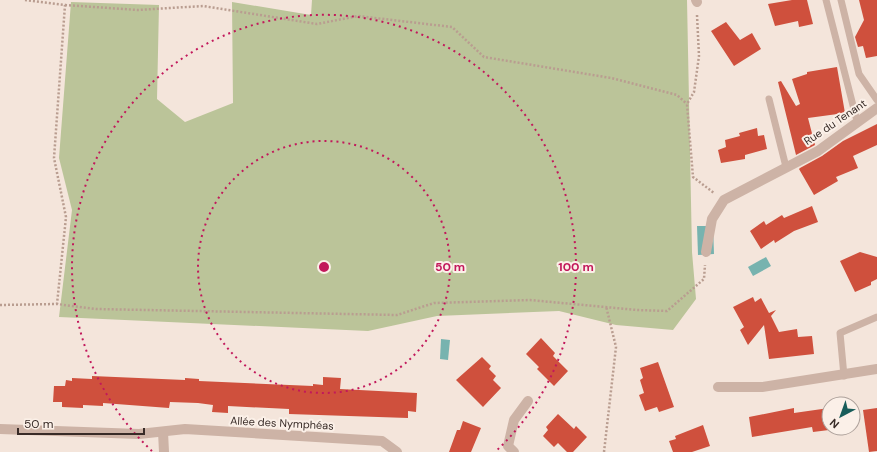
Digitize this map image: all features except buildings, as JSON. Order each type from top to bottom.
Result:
[{"type":"street","name":"Rue du Tenant","points":[[706,252],[712,219],[724,200],[818,151],[857,121],[877,108]]},
{"type":"street","points":[[718,387],[762,387],[877,370]]},
{"type":"street","points":[[514,452],[508,446],[514,420],[528,401]]},
{"type":"street","name":"Allée des Nymphéas","points":[[0,429],[139,434],[186,429],[382,441],[397,452]]},
{"type":"street","points":[[163,432],[164,452]]},
{"type":"lane","points":[[826,0],[857,121]]},
{"type":"lane","name":"Rue du Tenant","points":[[841,0],[859,74],[877,100]]},
{"type":"lane","points":[[769,99],[786,167]]},
{"type":"lane","points":[[844,376],[840,332],[877,317]]},
{"type":"path","points":[[24,0],[65,5],[138,10],[203,6],[317,24],[358,16],[452,27],[484,57],[611,78],[677,95],[687,104]]},
{"type":"path","points":[[696,1],[699,56],[694,92],[687,104],[693,177],[724,200]]},
{"type":"path","points":[[57,304],[66,217],[54,158],[65,5]]},
{"type":"path","points":[[0,305],[57,304],[96,309],[397,315],[434,302],[530,300],[638,310],[667,311],[704,279],[706,252]]},
{"type":"path","points":[[604,452],[616,347],[606,306]]},
{"type":"green space","points":[[312,0],[687,0],[692,252],[696,299],[673,330],[616,325],[559,311],[437,316],[368,331],[59,317],[72,210],[59,158],[71,2],[159,5],[157,99],[185,122],[233,103],[232,2],[311,15]]},
{"type":"water","points":[[697,226],[713,226],[714,254],[698,255]]},
{"type":"water","points":[[766,257],[771,266],[753,276],[748,267]]},
{"type":"water","points":[[441,339],[450,340],[448,360],[440,359]]}]
